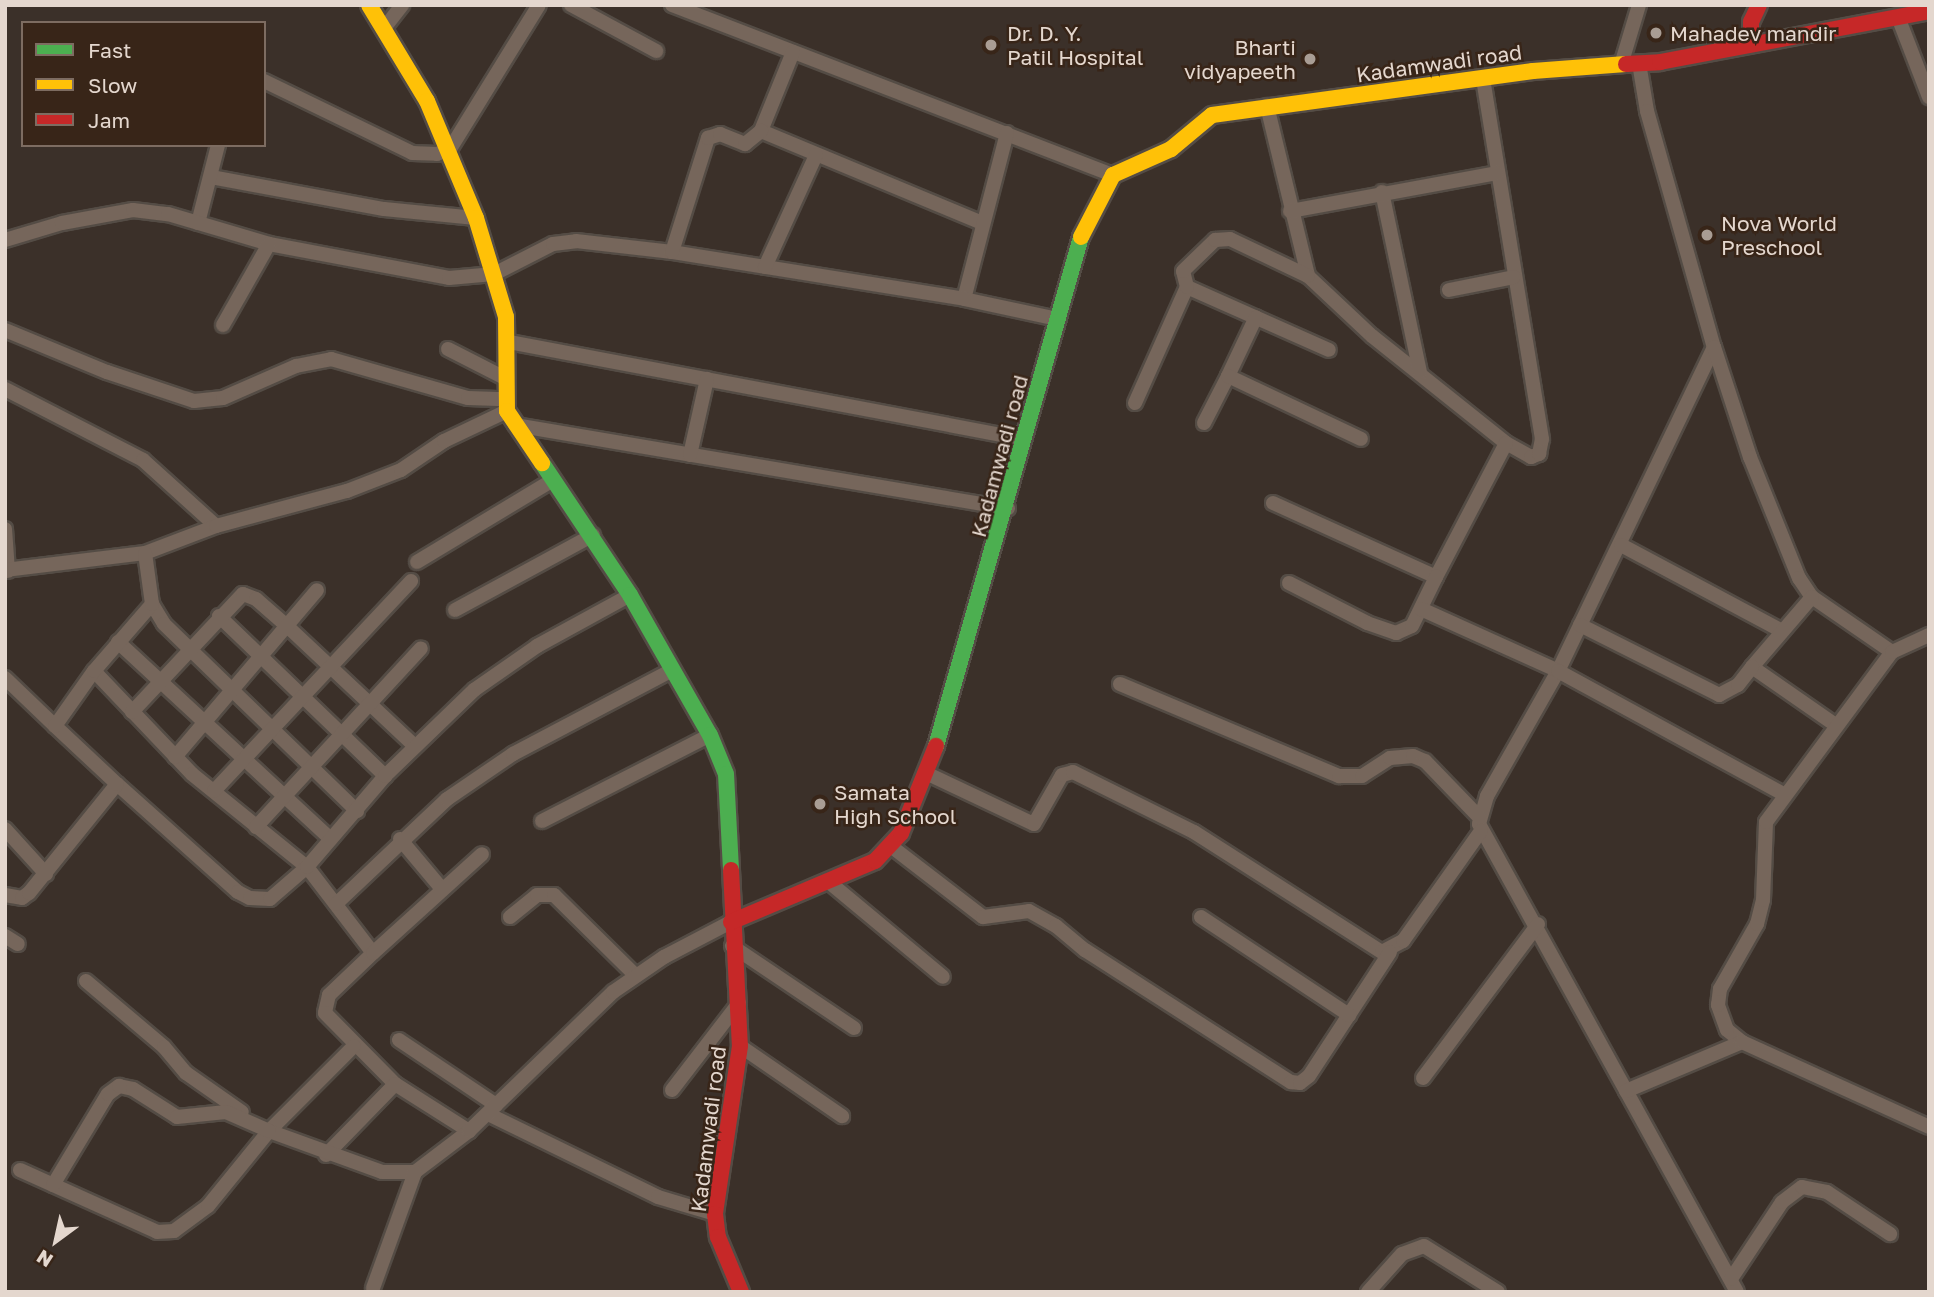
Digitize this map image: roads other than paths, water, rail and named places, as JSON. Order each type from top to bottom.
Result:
[{"type":"street","points":[[369,5],[386,27],[450,149],[476,218],[494,274],[509,342],[509,412],[593,535],[630,595],[710,735],[726,774],[731,800],[730,922],[636,976],[581,1021],[469,1131],[415,1172],[373,1288]]},
{"type":"street","points":[[386,27],[402,5]]},
{"type":"street","points":[[266,82],[412,153],[425,156],[450,149],[539,5]]},
{"type":"street","points":[[571,5],[656,51]]},
{"type":"street","points":[[1621,65],[1639,5]]},
{"type":"street","points":[[1759,5],[1751,22],[1751,41],[1929,10]]},
{"type":"street","points":[[681,7],[1113,176]]},
{"type":"street","points":[[1898,17],[1929,97]]},
{"type":"street","name":"Kadamwadi road","points":[[741,1292],[718,1237],[715,1214],[740,1046],[739,1003],[730,922],[875,861],[892,847],[928,774],[1008,508],[1023,439],[1086,222],[1113,176],[1171,149],[1212,115],[1483,78],[1639,64],[1751,41]]},
{"type":"street","points":[[672,251],[708,138],[720,134],[745,144],[761,131],[793,52]]},
{"type":"street","points":[[1639,64],[1647,111],[1714,347],[1784,544],[1812,597],[1892,652]]},
{"type":"street","points":[[1135,403],[1187,287],[1183,271],[1222,238],[1308,276],[1332,303],[1506,443],[1531,457],[1542,447],[1483,78]]},
{"type":"street","points":[[1267,106],[1290,211],[1308,276]]},
{"type":"street","points":[[761,131],[980,222]]},
{"type":"street","points":[[964,299],[980,222],[1006,133]]},
{"type":"street","points":[[198,223],[218,147]]},
{"type":"street","points":[[765,267],[816,155]]},
{"type":"street","points":[[1290,211],[1497,173]]},
{"type":"street","points":[[211,177],[384,209],[476,218]]},
{"type":"street","points":[[1382,192],[1420,372]]},
{"type":"street","points":[[5,240],[62,223],[133,210],[198,223],[269,244],[449,278],[494,274],[553,244],[576,241],[672,251],[964,299],[1057,320]]},
{"type":"street","points":[[223,325],[269,244]]},
{"type":"street","points":[[1449,290],[1514,277]]},
{"type":"street","points":[[1187,287],[1329,350]]},
{"type":"street","points":[[1204,423],[1256,317]]},
{"type":"street","points":[[5,330],[107,372],[194,401],[223,398],[296,366],[331,359],[509,412],[690,455],[1008,508]]},
{"type":"street","points":[[509,342],[1023,439]]},
{"type":"street","points":[[892,847],[983,916],[1029,911],[1056,926],[1085,950],[1291,1083],[1300,1083],[1309,1076],[1390,952],[1480,824],[1621,545],[1714,347]]},
{"type":"street","points":[[448,349],[507,379]]},
{"type":"street","points":[[1228,376],[1361,439]]},
{"type":"street","points":[[690,455],[707,379]]},
{"type":"street","points":[[5,389],[143,460],[216,526]]},
{"type":"street","points":[[5,529],[7,570],[145,553],[216,526],[380,479],[509,412]]},
{"type":"street","points":[[1289,583],[1386,631],[1405,631],[1421,609],[1506,443]]},
{"type":"street","points":[[418,562],[553,480]]},
{"type":"street","points":[[1273,503],[1436,577]]},
{"type":"street","points":[[455,610],[593,535]]},
{"type":"street","points":[[1621,545],[1780,630]]},
{"type":"street","points":[[145,553],[152,604],[188,648],[357,811]]},
{"type":"street","points":[[214,791],[411,581]]},
{"type":"street","points":[[175,757],[317,590]]},
{"type":"street","points":[[132,712],[219,616],[239,597],[249,595],[287,626],[328,668],[415,746]]},
{"type":"street","points":[[5,678],[117,784],[250,898],[260,901],[278,894],[307,867],[385,776],[502,668],[630,595]]},
{"type":"street","points":[[1580,625],[1719,695],[1738,685],[1780,630],[1812,597]]},
{"type":"street","points":[[55,726],[94,671],[152,604]]},
{"type":"street","points":[[1421,609],[1558,671],[1784,794]]},
{"type":"street","points":[[219,616],[385,776]]},
{"type":"street","points":[[1929,635],[1892,652],[1784,794],[1766,822],[1763,900],[1757,924],[1720,989],[1720,1017],[1742,1042],[1929,1127]]},
{"type":"street","points":[[118,642],[331,839]]},
{"type":"street","points":[[256,827],[421,648]]},
{"type":"street","points":[[1752,667],[1837,726]]},
{"type":"street","points":[[336,904],[400,839],[447,799],[513,754],[672,670]]},
{"type":"street","points":[[94,671],[175,757],[307,867],[373,953]]},
{"type":"street","points":[[1120,684],[1339,776],[1362,776],[1390,758],[1413,756],[1425,761],[1480,824],[1538,924],[1626,1091],[1734,1285]]},
{"type":"street","points":[[542,821],[710,735]]},
{"type":"street","points":[[928,774],[1034,824],[1062,775],[1073,772],[1194,832],[1375,949],[1390,952]]},
{"type":"street","points":[[5,895],[22,898],[46,874],[117,784]]},
{"type":"street","points":[[5,829],[46,874]]},
{"type":"street","points":[[400,839],[442,889]]},
{"type":"street","points":[[469,1131],[394,1084],[354,1046],[324,1007],[335,988],[482,854]]},
{"type":"street","points":[[829,882],[943,977]]},
{"type":"street","points":[[510,917],[537,895],[554,895],[636,976]]},
{"type":"street","points":[[1201,917],[1349,1015]]},
{"type":"street","points":[[1423,1078],[1538,924]]},
{"type":"street","points":[[5,936],[18,944]]},
{"type":"street","points":[[732,946],[854,1028]]},
{"type":"street","points":[[86,981],[164,1047],[186,1073],[269,1131]]},
{"type":"street","points":[[671,1090],[739,1003]]},
{"type":"street","points":[[399,1040],[492,1110],[657,1197],[715,1214]]},
{"type":"street","points":[[1626,1091],[1742,1042]]},
{"type":"street","points":[[20,1170],[157,1232],[174,1231],[208,1206],[269,1131],[354,1046]]},
{"type":"street","points":[[740,1046],[842,1116]]},
{"type":"street","points":[[326,1154],[394,1084]]},
{"type":"street","points":[[53,1185],[108,1094],[119,1086],[132,1089],[177,1117],[226,1112],[326,1154],[382,1172],[415,1172]]},
{"type":"street","points":[[1734,1285],[1782,1202],[1802,1187],[1826,1192],[1890,1234]]},
{"type":"street","points":[[1368,1292],[1402,1254],[1424,1246],[1497,1292]]},
{"type":"place","name":"Mahadev mandir","points":[[1656,33]]},
{"type":"place","name":"Dr. D. Y. Patil Hospital","points":[[991,45]]},
{"type":"place","name":"Bharti vidyapeeth","points":[[1310,59]]},
{"type":"place","name":"Nova World Preschool","points":[[1707,235]]},
{"type":"place","name":"Samata High School","points":[[820,804]]}]
